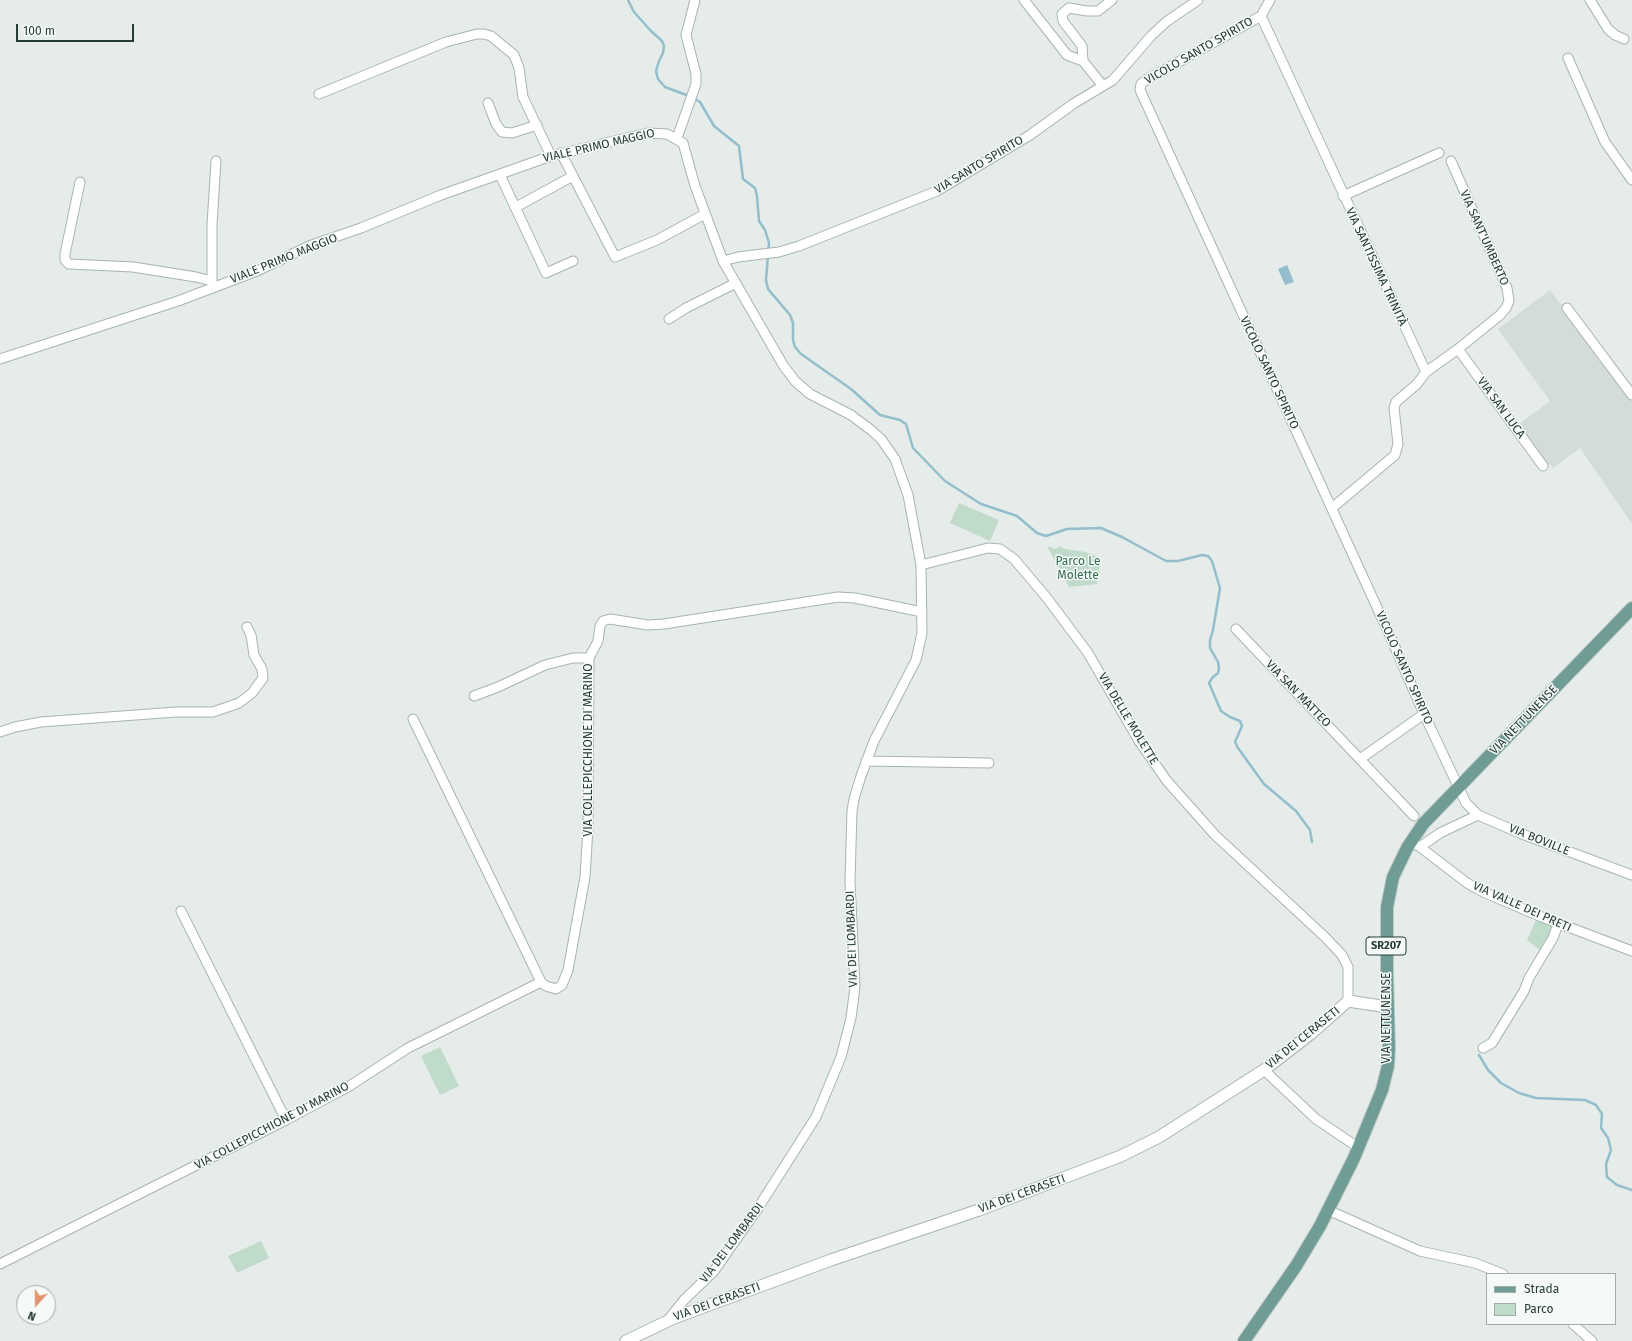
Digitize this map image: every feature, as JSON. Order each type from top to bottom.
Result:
[{"type":"main road","name":"VIA NETTUNENSE","points":[[1244,1341],[1296,1266],[1328,1210],[1359,1148],[1380,1096],[1387,1070],[1389,1041],[1387,907],[1396,868],[1415,844],[1423,824],[1632,608]]},
{"type":"street","points":[[695,0],[686,35],[696,74],[691,98],[677,138],[685,148],[695,186],[723,261],[768,342],[795,381],[815,397],[860,422],[881,439],[888,449],[900,471],[908,495],[921,565]]},
{"type":"street","points":[[1024,0],[1067,55],[1083,61],[1103,86]]},
{"type":"street","points":[[1083,61],[1082,46],[1063,21],[1062,12],[1069,8],[1095,11],[1102,8],[1112,0]]},
{"type":"street","name":"VIA SANTO SPIRITO","points":[[723,261],[738,257],[769,254],[810,243],[932,193],[1024,139],[1068,107],[1103,86],[1121,73],[1151,36],[1198,0]]},
{"type":"street","points":[[1261,16],[1270,0]]},
{"type":"street","points":[[1590,0],[1608,29],[1615,35],[1624,38]]},
{"type":"street","name":"VIA SANTISSIMA TRINITÀ","points":[[1261,16],[1343,196],[1426,372]]},
{"type":"street","name":"VICOLO SANTO SPIRITO","points":[[1261,16],[1146,80],[1141,84],[1140,90],[1332,508],[1424,714],[1459,787]]},
{"type":"street","points":[[319,94],[446,42],[477,34],[484,34],[491,36],[514,55],[519,68],[523,97],[550,156]]},
{"type":"street","points":[[1568,58],[1604,142],[1632,180]]},
{"type":"street","points":[[488,103],[496,124],[502,132],[512,133],[536,126]]},
{"type":"street","name":"VIALE PRIMO MAGGIO","points":[[0,359],[167,304],[212,284],[257,271],[309,246],[361,228],[441,195],[550,156],[648,133],[665,133],[677,138]]},
{"type":"street","points":[[562,153],[615,257],[657,240],[705,214]]},
{"type":"street","points":[[1343,196],[1439,153]]},
{"type":"street","points":[[80,182],[65,254],[65,260],[69,264],[133,268],[196,277],[212,284],[212,225],[216,161]]},
{"type":"street","name":"VIA SANT'UMBERTO","points":[[1426,372],[1458,349],[1502,313],[1507,306],[1509,298],[1507,288],[1450,161]]},
{"type":"street","points":[[500,175],[546,273],[573,261]]},
{"type":"street","points":[[516,207],[573,176]]},
{"type":"street","points":[[669,319],[686,308],[736,283]]},
{"type":"street","points":[[1567,308],[1631,390]]},
{"type":"street","name":"VIA SAN LUCA","points":[[1458,349],[1543,466]]},
{"type":"street","points":[[1332,508],[1394,455],[1398,444],[1394,408],[1396,402],[1417,384],[1426,372]]},
{"type":"street","name":"VIA DELLE MOLETTE","points":[[921,565],[988,548],[1000,549],[1014,559],[1086,649],[1106,681],[1139,741],[1167,781],[1215,835],[1325,937],[1342,955],[1348,967],[1348,1001]]},
{"type":"street","name":"VIA DEI LOMBARDI","points":[[668,1320],[684,1300],[714,1271],[758,1208],[816,1117],[840,1057],[851,1018],[855,987],[850,880],[852,811],[857,786],[866,761],[884,721],[916,660],[921,640],[921,565]]},
{"type":"street","name":"VIA COLLEPICCHIONE DI MARINO","points":[[0,1264],[286,1120],[348,1087],[408,1048],[541,982],[546,986],[556,989],[560,987],[566,978],[585,877],[588,835],[589,658],[598,641],[601,624],[603,621],[608,619],[648,625],[664,624],[838,597],[856,598],[922,612]]},
{"type":"street","points":[[0,732],[41,722],[176,712],[213,712],[237,704],[248,697],[263,678],[262,669],[254,655],[251,635],[247,627]]},
{"type":"street","name":"VIA SAN MATTEO","points":[[1236,629],[1414,816]]},
{"type":"street","points":[[474,696],[498,687],[545,665],[573,658],[589,658]]},
{"type":"street","points":[[1360,759],[1424,714]]},
{"type":"street","points":[[413,719],[541,982]]},
{"type":"street","points":[[866,761],[989,763]]},
{"type":"street","name":"VIA BOVILLE","points":[[1459,787],[1466,803],[1478,814],[1544,843],[1632,875]]},
{"type":"street","points":[[1415,844],[1478,814]]},
{"type":"street","name":"VIA VALLE DEI PRETI","points":[[1415,844],[1479,890],[1558,924],[1632,951]]},
{"type":"street","points":[[181,911],[286,1120]]},
{"type":"street","points":[[1483,1048],[1492,1043],[1524,991],[1529,978],[1553,938],[1558,924]]},
{"type":"street","name":"VIA DEI CERASETI","points":[[626,1341],[668,1320],[831,1260],[979,1210],[1121,1156],[1159,1137],[1264,1070],[1313,1032],[1348,1001],[1388,1007]]},
{"type":"street","points":[[1264,1070],[1316,1119],[1359,1148]]},
{"type":"street","points":[[1328,1210],[1420,1251],[1475,1264],[1500,1273]]},
{"type":"street","points":[[1574,1325],[1592,1341]]},
{"type":"shaded area","points":[[1550,290],[1632,399],[1632,524],[1580,448],[1553,468],[1550,464],[1546,464],[1518,425],[1550,401],[1498,329]]},
{"type":"green space","points":[[959,503],[999,520],[990,541],[950,523]]},
{"type":"green space","name":"Parco Le Molette","points":[[1047,546],[1055,549],[1061,546],[1064,549],[1086,552],[1101,558],[1097,584],[1069,587]]},
{"type":"green space","points":[[1537,918],[1552,924],[1554,930],[1542,952],[1527,940]]},
{"type":"green space","points":[[440,1047],[459,1086],[440,1095],[421,1056]]},
{"type":"green space","points":[[261,1241],[269,1258],[237,1273],[228,1256]]},
{"type":"water","points":[[1287,265],[1294,282],[1285,285],[1278,269]]},
{"type":"waterway","points":[[628,0],[634,12],[662,41],[664,46],[656,71],[658,79],[665,87],[689,96]]},
{"type":"waterway","points":[[693,98],[700,102],[714,126],[739,146],[743,179],[755,188],[759,221],[765,230],[769,243],[766,280],[768,289],[790,315],[793,323],[793,340],[795,347],[801,354],[851,389],[880,415],[900,420],[906,424],[913,448],[945,481],[981,504],[1017,516],[1037,533],[1046,536],[1067,529],[1101,528],[1122,537],[1166,561],[1178,561],[1202,555],[1208,556],[1212,561],[1220,588],[1210,640],[1210,648],[1218,662],[1219,668],[1218,673],[1209,683],[1221,711],[1240,721],[1242,726],[1235,742],[1238,748],[1264,784],[1296,811],[1310,830],[1312,842]]},
{"type":"waterway","points":[[1479,1055],[1488,1070],[1501,1083],[1519,1093],[1536,1098],[1585,1100],[1596,1105],[1602,1114],[1601,1128],[1608,1138],[1611,1150],[1606,1164],[1607,1177],[1617,1185],[1632,1190]]}]
